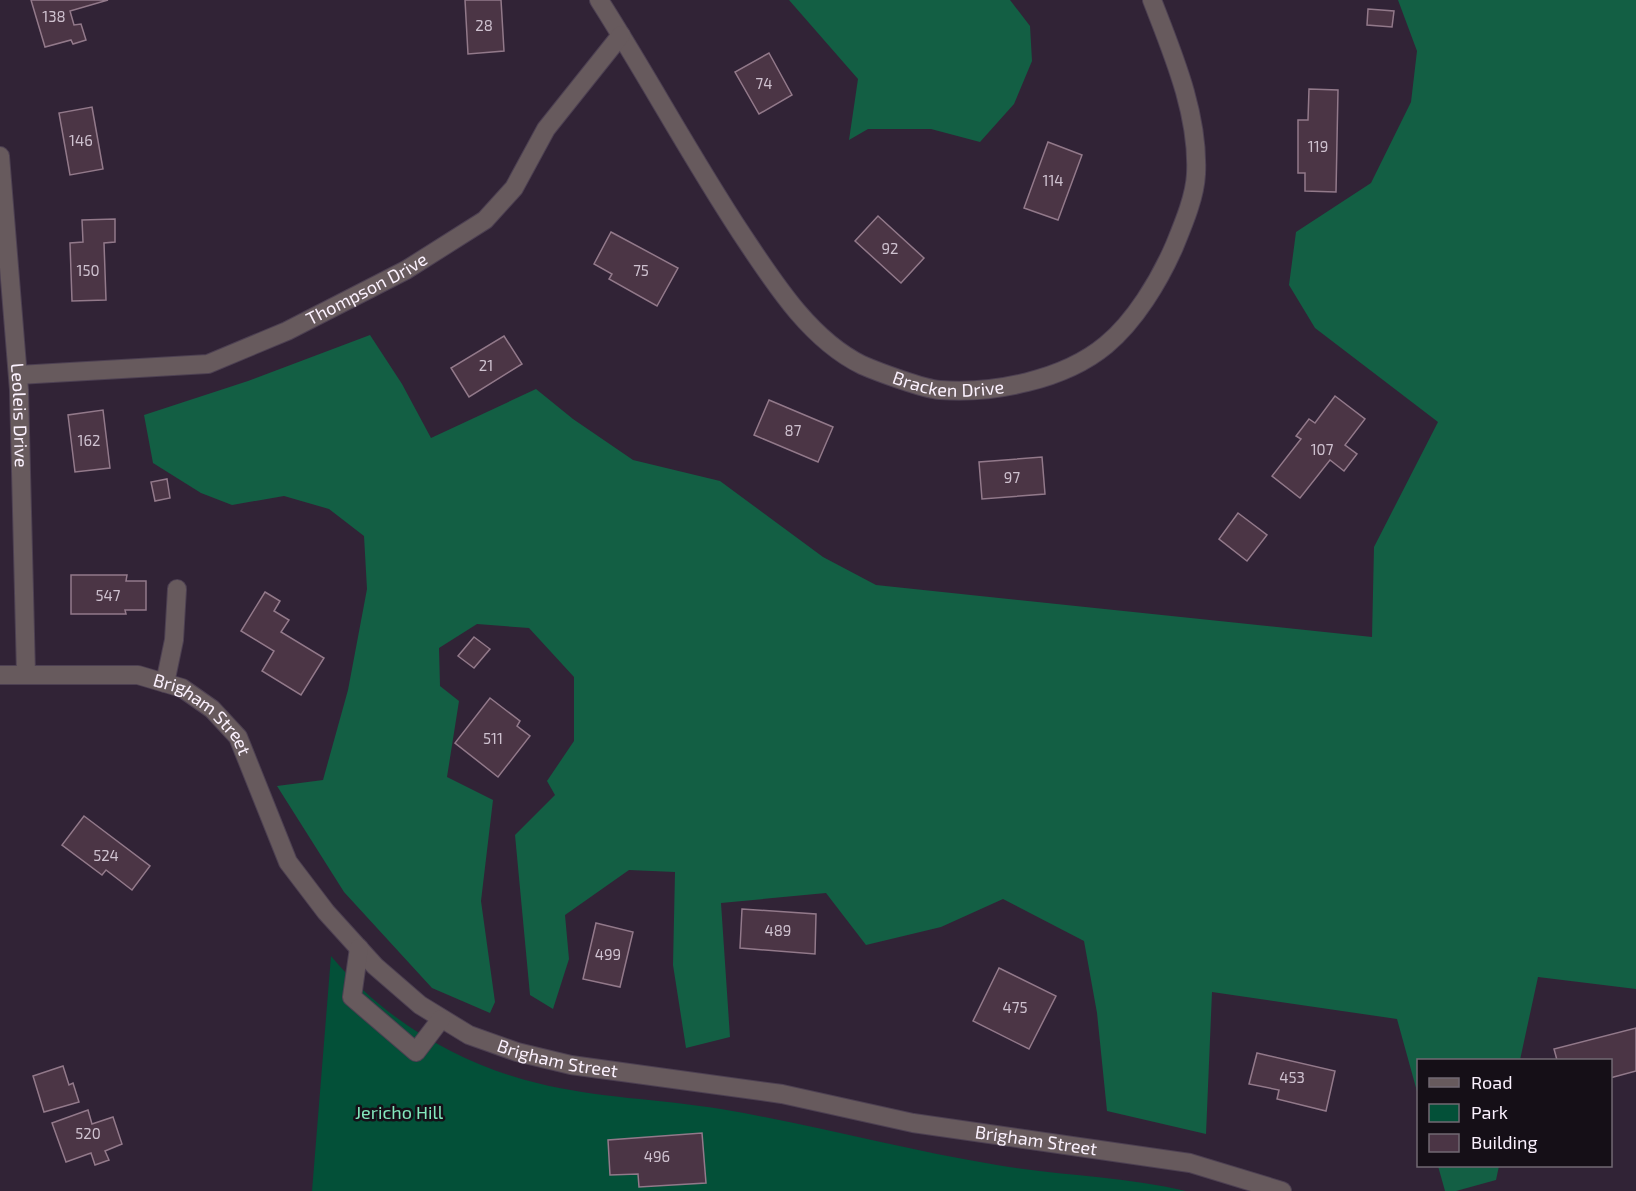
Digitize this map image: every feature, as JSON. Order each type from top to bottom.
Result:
[{"type":"street","name":"Bracken Drive","points":[[599,0],[710,186],[766,270],[796,309],[829,342],[862,364],[938,390],[1014,387],[1062,370],[1105,345],[1135,312],[1164,269],[1182,226],[1196,176],[1193,124],[1152,0]]},
{"type":"street","name":"Thompson Drive","points":[[18,375],[208,364],[287,331],[406,270],[485,220],[514,188],[546,129],[621,35]]},
{"type":"street","name":"Leoleis Drive","points":[[0,156],[18,375],[26,674]]},
{"type":"street","points":[[165,683],[174,640],[177,589]]},
{"type":"street","name":"Brigham Street","points":[[0,675],[138,675],[182,688],[212,709],[238,737],[288,862],[375,966],[441,1019],[469,1035],[517,1052],[571,1065],[782,1094],[913,1123],[1190,1162],[1281,1191]]},
{"type":"street","points":[[358,948],[352,997],[416,1052],[441,1019]]},
{"type":"green space","points":[[789,0],[1010,0],[1030,26],[1032,61],[1014,104],[980,142],[931,129],[868,129],[849,140],[858,79]]},
{"type":"green space","points":[[1398,0],[1636,0],[1636,989],[1538,977],[1520,1059],[1417,1059],[1417,1091],[1397,1019],[1212,992],[1206,1134],[1107,1111],[1097,1013],[1084,941],[1003,899],[941,927],[866,945],[826,893],[721,903],[730,1037],[686,1048],[673,965],[675,872],[629,870],[565,915],[569,959],[553,1009],[530,995],[515,835],[555,795],[547,781],[574,741],[574,677],[529,628],[477,624],[439,648],[440,686],[459,701],[447,777],[493,800],[481,901],[495,1002],[490,1013],[432,988],[344,892],[277,786],[323,780],[348,690],[367,589],[364,536],[329,509],[284,496],[232,505],[201,493],[153,463],[144,415],[248,381],[370,335],[402,384],[431,438],[536,389],[573,419],[633,460],[720,481],[823,557],[876,585],[1372,637],[1374,547],[1438,422],[1315,328],[1289,285],[1296,232],[1371,183],[1411,102],[1417,51]]},
{"type":"green space","name":"Jericho Hill","points":[[331,956],[374,1000],[424,1036],[479,1064],[537,1083],[582,1092],[721,1109],[997,1165],[1139,1182],[1186,1191],[312,1191]]},
{"type":"green space","points":[[1438,1167],[1499,1167],[1496,1180],[1456,1191],[1445,1191]]},
{"type":"building","points":[[31,0],[108,0],[70,11],[74,25],[81,24],[86,40],[73,44],[71,40],[45,47]]},
{"type":"building","points":[[465,0],[501,0],[504,51],[468,54]]},
{"type":"building","points":[[1368,9],[1394,11],[1392,27],[1367,25]]},
{"type":"building","points":[[769,53],[792,95],[759,114],[735,72]]},
{"type":"building","points":[[1309,89],[1338,90],[1336,192],[1305,191],[1305,173],[1298,173],[1298,120],[1308,120]]},
{"type":"building","points":[[92,107],[103,169],[70,175],[59,113]]},
{"type":"building","points":[[1048,142],[1082,155],[1058,220],[1024,208]]},
{"type":"building","points":[[878,216],[924,258],[901,283],[855,241]]},
{"type":"building","points":[[115,219],[115,242],[104,243],[106,300],[72,301],[70,243],[83,242],[82,220]]},
{"type":"building","points":[[611,232],[678,268],[657,306],[609,279],[612,274],[594,264]]},
{"type":"building","points":[[504,336],[522,364],[469,397],[451,368]]},
{"type":"building","points":[[1335,396],[1365,419],[1345,445],[1357,454],[1344,471],[1330,460],[1300,498],[1272,476],[1301,439],[1296,436],[1309,419],[1315,423]]},
{"type":"building","points":[[769,400],[833,427],[818,462],[754,435]]},
{"type":"building","points":[[103,410],[110,468],[75,472],[68,415]]},
{"type":"building","points":[[1042,457],[1045,494],[982,499],[979,462]]},
{"type":"building","points":[[167,479],[170,498],[155,501],[151,482]]},
{"type":"building","points":[[1238,513],[1267,535],[1247,561],[1219,539]]},
{"type":"building","points":[[71,575],[127,575],[126,581],[146,581],[146,610],[125,610],[126,614],[71,614]]},
{"type":"building","points":[[265,592],[280,601],[274,611],[289,620],[281,632],[324,658],[301,695],[262,671],[274,651],[241,631]]},
{"type":"building","points":[[474,637],[490,649],[474,668],[458,656]]},
{"type":"building","points":[[490,698],[520,721],[517,726],[530,736],[498,777],[455,743]]},
{"type":"building","points":[[84,816],[150,866],[132,890],[106,870],[102,875],[62,845]]},
{"type":"building","points":[[742,909],[816,914],[815,954],[740,948]]},
{"type":"building","points":[[596,923],[633,932],[620,987],[583,979]]},
{"type":"building","points":[[999,968],[1056,996],[1029,1049],[973,1021]]},
{"type":"building","points":[[1636,1028],[1636,1071],[1612,1077],[1612,1059],[1557,1059],[1554,1049]]},
{"type":"building","points":[[1257,1053],[1335,1071],[1326,1111],[1277,1099],[1279,1090],[1249,1084]]},
{"type":"building","points":[[63,1066],[69,1085],[73,1083],[79,1102],[44,1112],[33,1076]]},
{"type":"building","points":[[88,1110],[92,1124],[113,1117],[122,1144],[105,1151],[109,1160],[95,1165],[91,1153],[66,1162],[52,1123]]},
{"type":"building","points":[[702,1133],[706,1183],[639,1187],[638,1174],[610,1175],[608,1140]]}]
